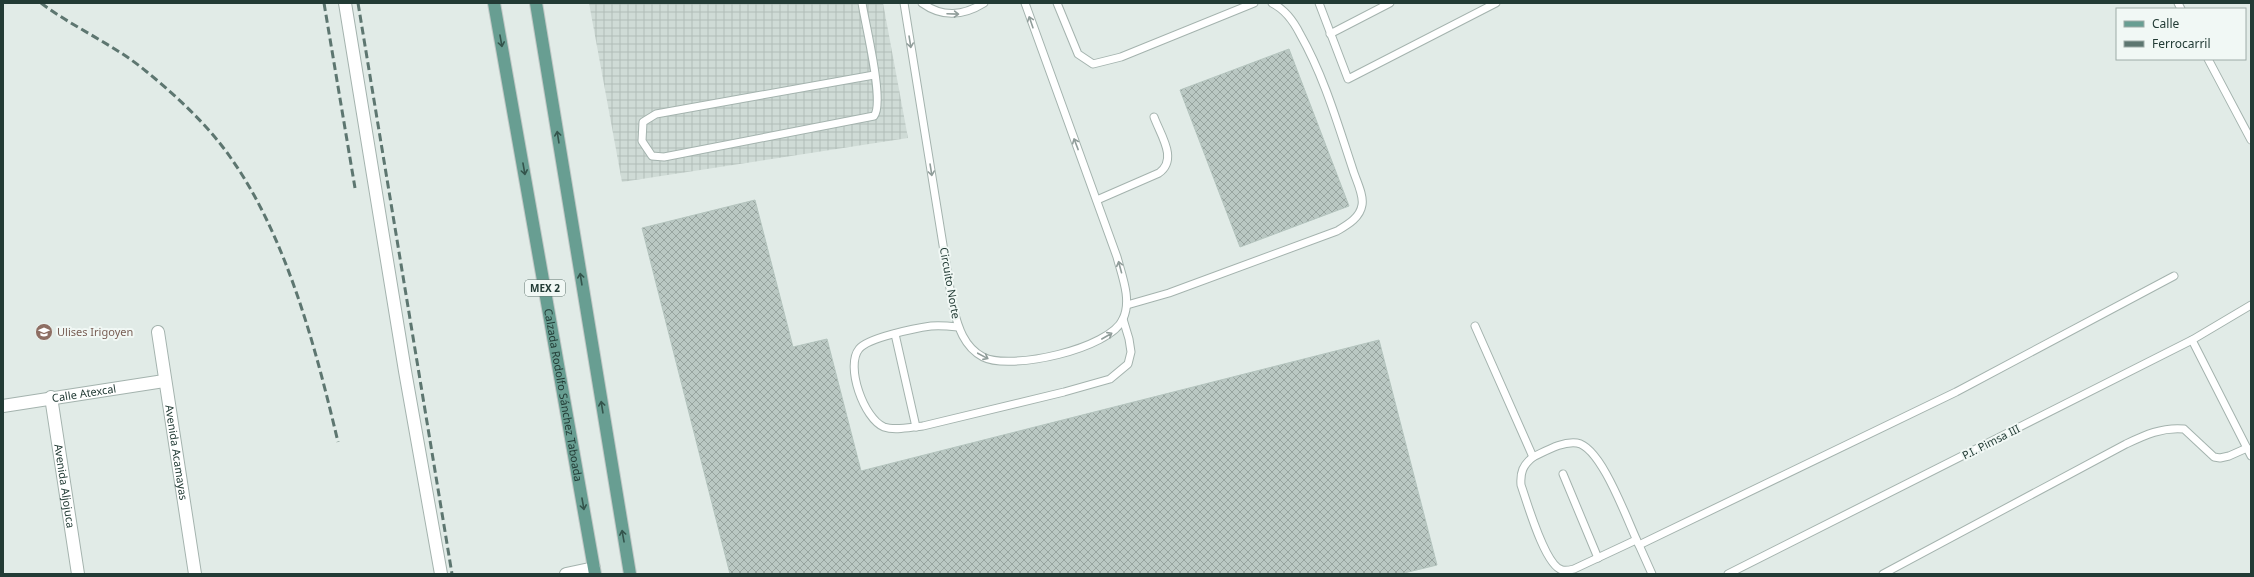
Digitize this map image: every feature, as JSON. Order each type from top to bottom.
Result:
[{"type":"main road","name":"Calzada Rodolfo Sánchez Taboada","points":[[494,3],[594,571]]},
{"type":"main road","name":"MEX 2","points":[[536,3],[630,574]]},
{"type":"street","points":[[346,3],[403,363],[441,574]]},
{"type":"street","name":"Avenida Acamayas","points":[[158,332],[164,381],[195,574]]},
{"type":"street","name":"Calle Atexcal","points":[[3,406],[51,397],[164,381]]},
{"type":"street","name":"Avenida Aljojuca","points":[[51,397],[78,574]]},
{"type":"street","points":[[566,574],[594,571]]},
{"type":"lane","points":[[862,3],[874,75],[878,107],[877,112],[868,118],[664,157],[652,156],[642,141],[643,122],[656,114],[874,75]]},
{"type":"lane","name":"Circuito Norte","points":[[904,3],[953,307],[958,327],[973,351],[984,358],[996,362],[1040,358],[1085,347],[1115,332],[1123,319],[1127,305],[1125,287],[1117,257],[1025,3]]},
{"type":"lane","points":[[922,3],[936,11],[951,14],[961,14],[984,3]]},
{"type":"lane","points":[[1057,3],[1078,54],[1093,64],[1121,58],[1254,3]]},
{"type":"lane","points":[[1127,305],[1176,290],[1330,233],[1349,224],[1358,215],[1362,205],[1361,194],[1341,133],[1312,58],[1300,33],[1289,17],[1279,6],[1272,3]]},
{"type":"lane","points":[[1319,3],[1348,80],[1496,3]]},
{"type":"lane","points":[[1330,34],[1390,3]]},
{"type":"lane","points":[[2209,60],[2251,140]]},
{"type":"lane","points":[[1097,200],[1158,173],[1168,164],[1167,150],[1154,117]]},
{"type":"lane","points":[[1652,574],[1638,543],[1606,474],[1585,446],[1576,443],[1566,443],[1533,457],[1523,468],[1520,475],[1521,485],[1540,538],[1553,563],[1562,570],[1567,571],[1638,543],[1956,392],[2174,276]]},
{"type":"lane","name":"P.I. Pimsa III","points":[[1732,573],[2192,340],[2251,305]]},
{"type":"lane","points":[[958,327],[931,326],[895,334],[866,343],[858,349],[854,362],[856,378],[865,408],[876,423],[885,428],[916,427],[1019,403],[1110,378],[1124,368],[1129,358],[1130,339],[1123,319]]},
{"type":"lane","points":[[1475,326],[1533,457]]},
{"type":"lane","points":[[895,334],[916,427]]},
{"type":"lane","points":[[2192,340],[2251,456]]},
{"type":"lane","points":[[1883,574],[2126,444],[2150,433],[2165,429],[2184,429],[2214,457],[2220,458],[2247,448]]},
{"type":"lane","points":[[1563,474],[1598,558]]},
{"type":"shaded area","points":[[589,3],[883,3],[908,138],[622,182]]},
{"type":"building","points":[[1289,49],[1349,206],[1240,247],[1180,90]]},
{"type":"building","points":[[755,200],[793,347],[827,339],[861,471],[1379,340],[1437,565],[1400,574],[730,574],[642,228]]},
{"type":"railway","points":[[41,3],[67,21],[122,53],[157,80],[187,107],[205,126],[222,146],[244,178],[263,212],[280,249],[295,288],[319,366],[338,442]]},
{"type":"railway","points":[[324,3],[355,188]]},
{"type":"railway","points":[[358,3],[452,574]]},
{"type":"place","name":"Ulises Irigoyen","points":[[44,332]]}]
